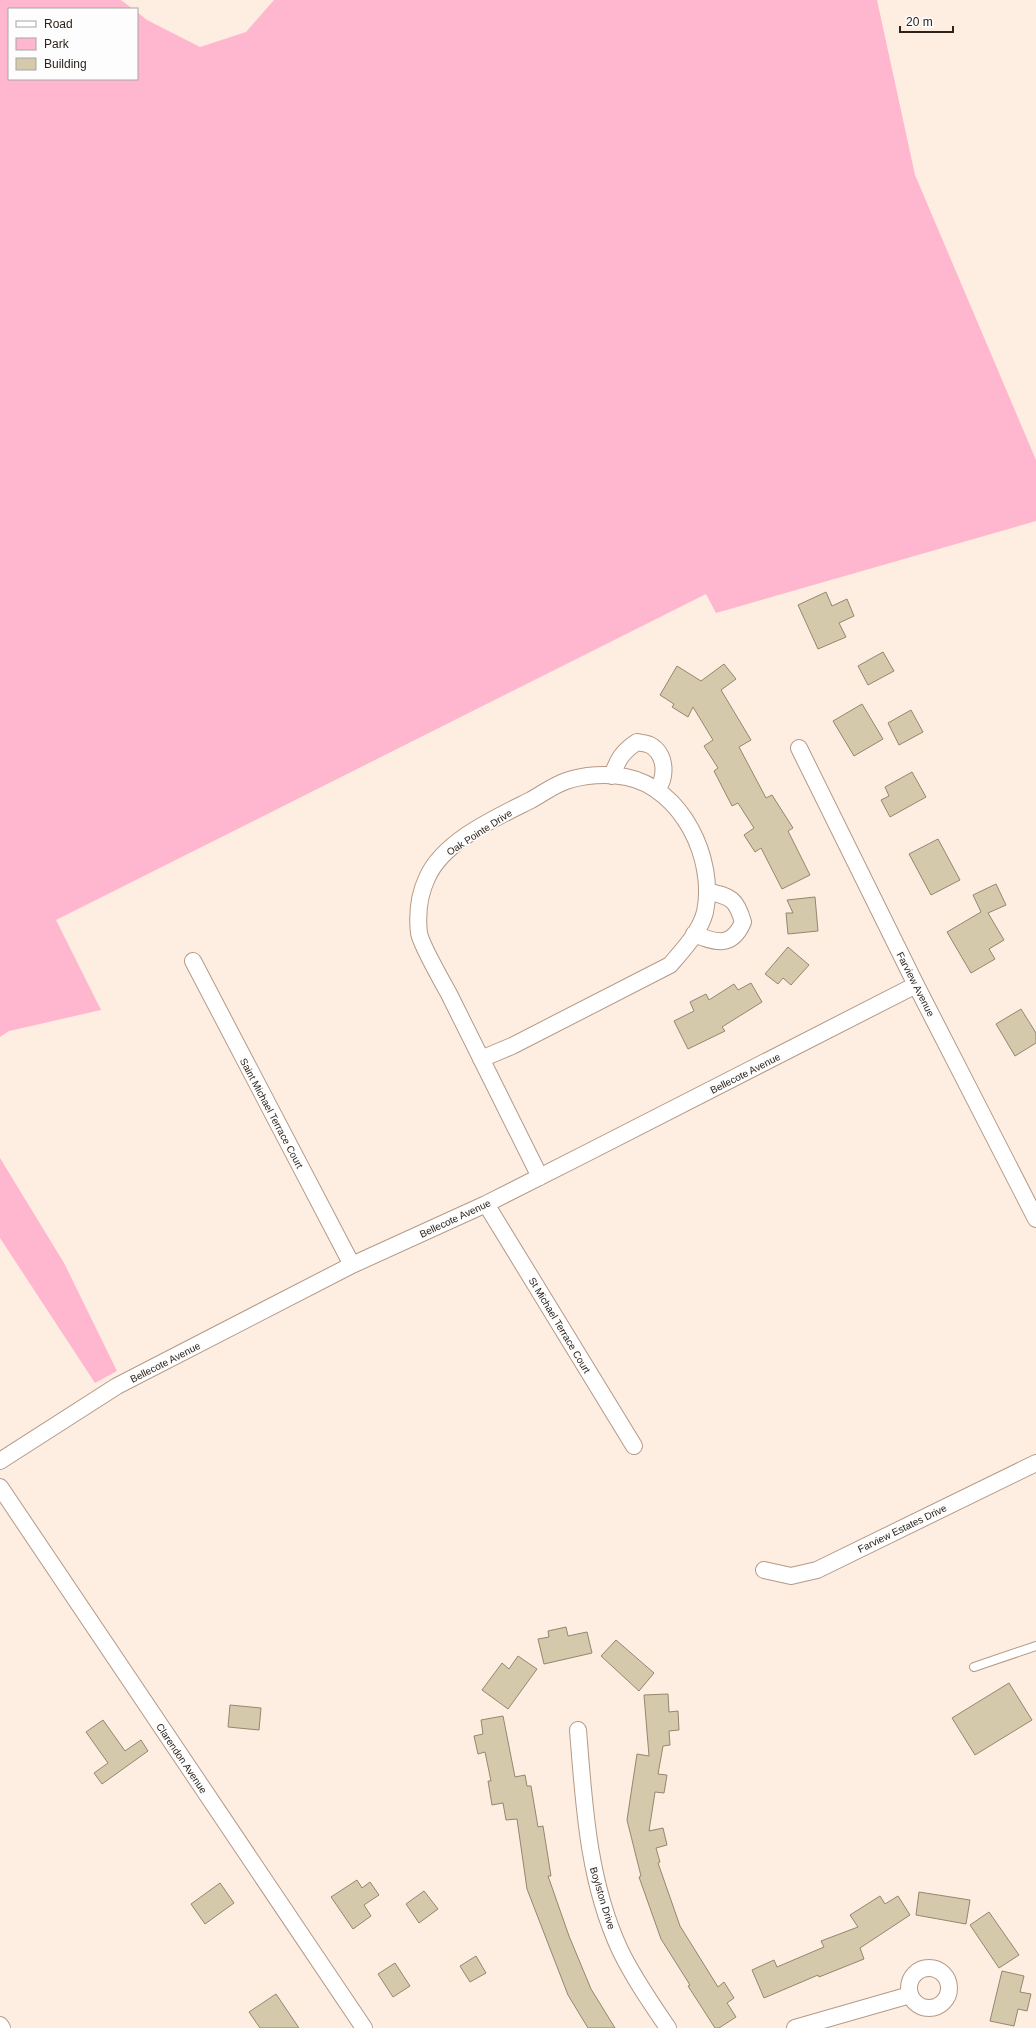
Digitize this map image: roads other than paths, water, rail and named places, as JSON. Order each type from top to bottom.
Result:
[{"type":"street","points":[[612,776],[617,762],[625,750],[637,742],[650,745],[661,756],[664,772],[661,784],[657,790]]},
{"type":"street","name":"Farview Avenue","points":[[799,748],[916,985],[1036,1219]]},
{"type":"street","name":"Oak Pointe Drive","points":[[481,1059],[512,1046],[670,965],[685,949],[704,914],[707,891],[701,848],[672,801],[657,790],[626,777],[597,775],[566,781],[495,818],[453,846],[442,856],[427,878],[418,911],[420,936],[481,1059],[540,1177]]},
{"type":"street","points":[[694,934],[712,941],[727,941],[739,933],[744,922],[738,904],[723,895],[707,891]]},
{"type":"street","name":"Saint Michael Terrace Court","points":[[193,961],[352,1265]]},
{"type":"street","name":"Bellecote Avenue","points":[[0,1461],[117,1386],[352,1265],[486,1204],[540,1177],[916,985]]},
{"type":"street","name":"St Michael Terrace Court","points":[[486,1204],[634,1446]]},
{"type":"street","name":"Farview Estates Drive","points":[[764,1570],[791,1576],[817,1570],[1036,1463]]},
{"type":"street","name":"Clarendon Avenue","points":[[0,1487],[364,2028]]},
{"type":"street","name":"Boylston Drive","points":[[578,1730],[590,1854],[599,1892],[620,1950],[639,1984],[668,2028]]},
{"type":"street","points":[[795,2028],[910,1995]]},
{"type":"lane","points":[[974,1667],[1036,1646]]}]
